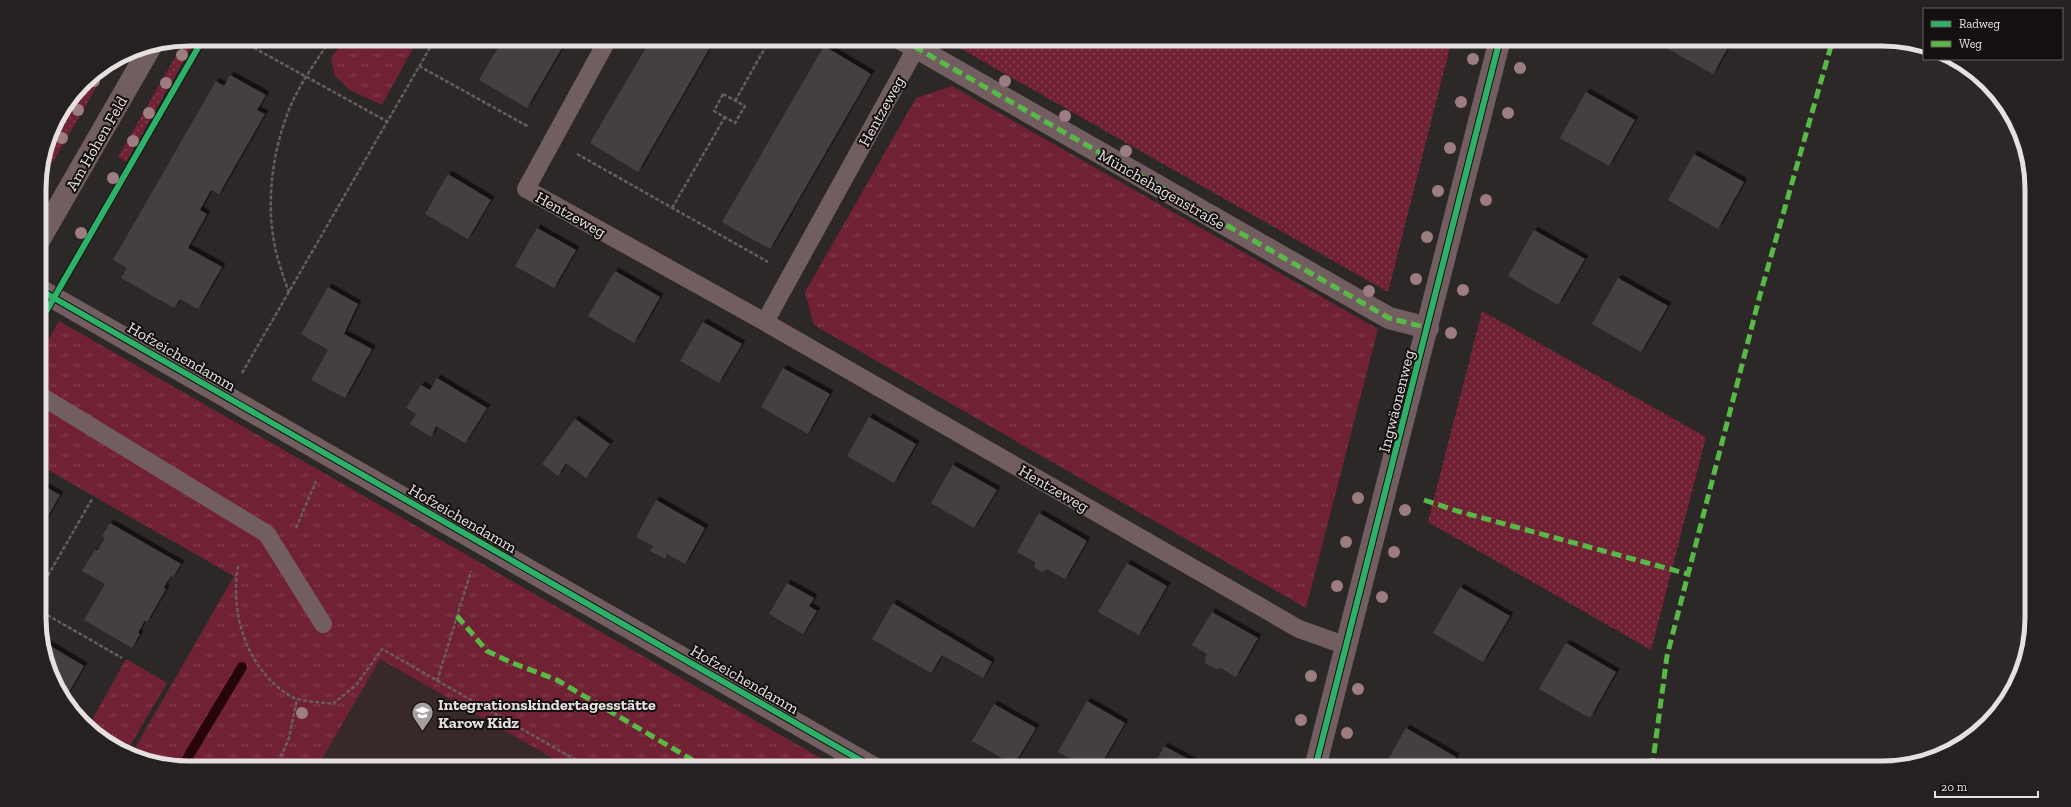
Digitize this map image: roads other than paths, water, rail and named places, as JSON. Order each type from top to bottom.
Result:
[{"type":"street","name":"Münchehagenstraße","points":[[914,46],[1389,318],[1428,328]]},
{"type":"street","name":"Ingwäonenweg","points":[[1317,761],[1428,328],[1498,46]]},
{"type":"street","name":"Am Hohen Feld","points":[[46,229],[147,53]]},
{"type":"street","name":"Hofzeichendamm","points":[[46,293],[862,761]]},
{"type":"lane","name":"Hentzeweg","points":[[604,46],[526,189],[765,322],[1299,629],[1347,646]]},
{"type":"lane","name":"Hentzeweg","points":[[765,322],[792,276],[907,46]]},
{"type":"lane","points":[[46,400],[268,534],[323,624]]},
{"type":"waterway","points":[[186,761],[242,667]]},
{"type":"place","name":"Integrationskindertagesstätte Karow Kidz","points":[[423,732]]}]
